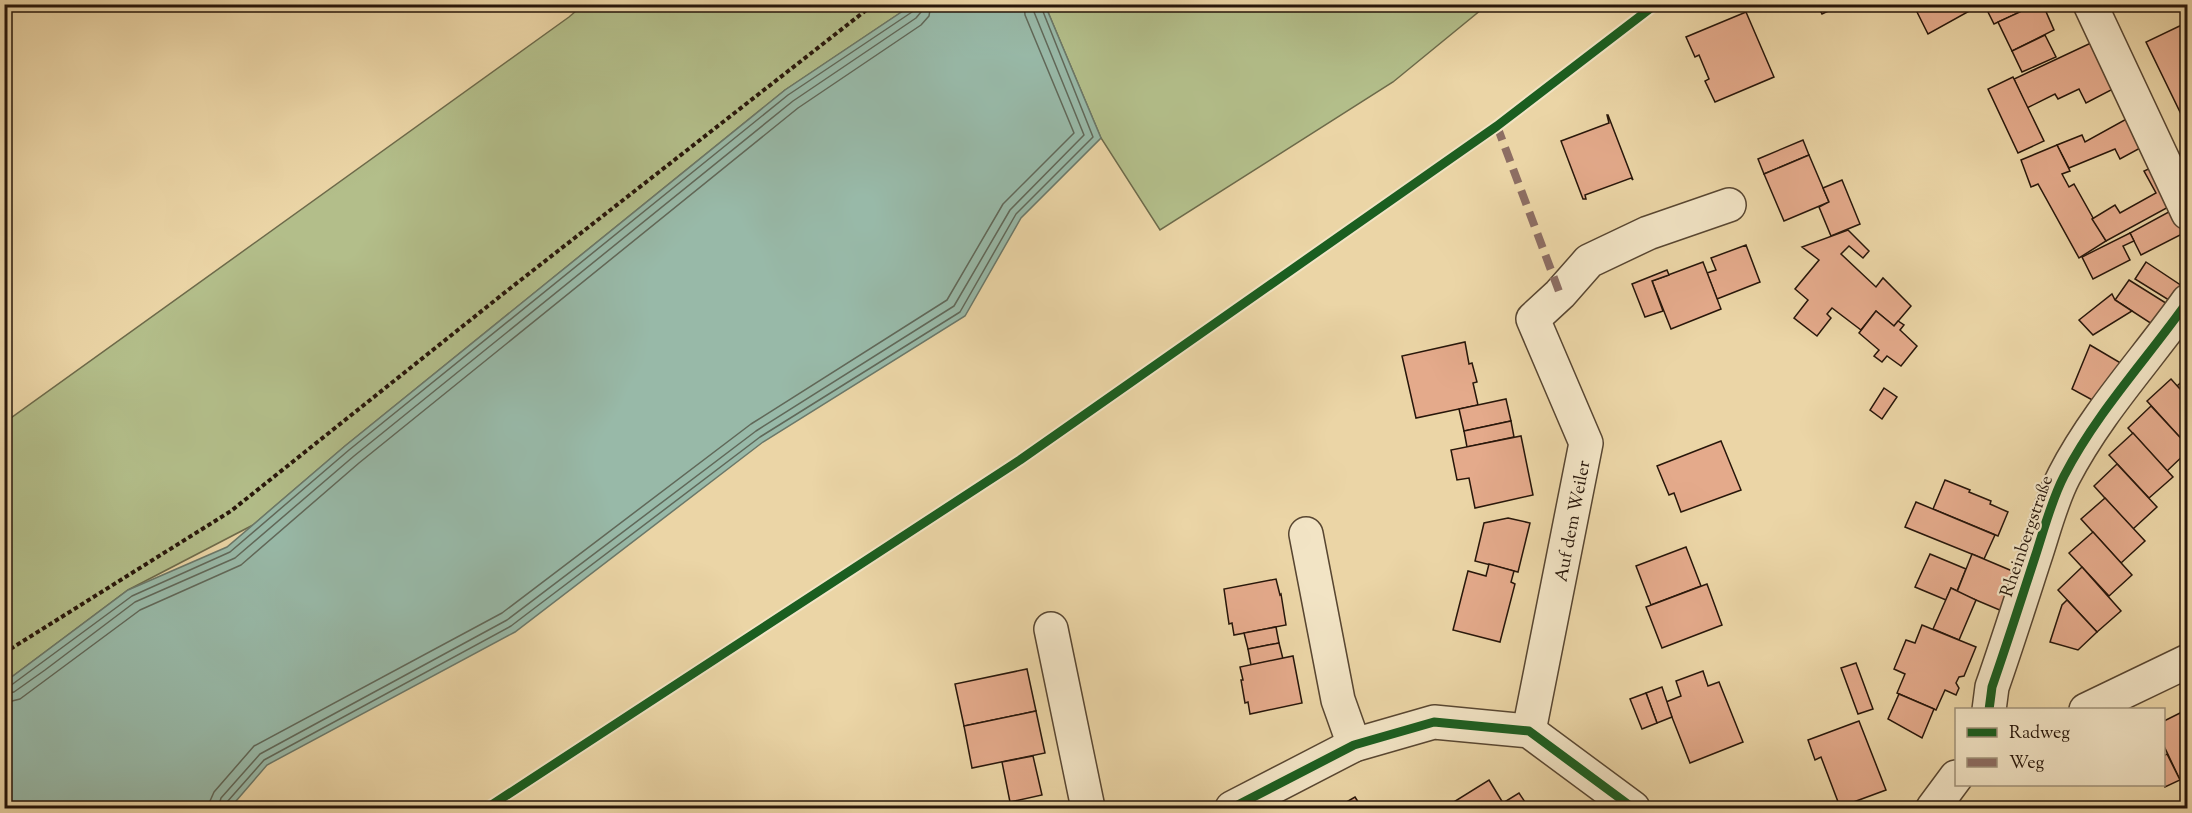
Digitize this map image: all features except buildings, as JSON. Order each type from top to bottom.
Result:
[{"type":"street","points":[[2090,4],[2187,213]]},
{"type":"street","name":"Auf dem Weiler","points":[[1529,731],[1586,443],[1533,319],[1560,294],[1589,261],[1648,233],[1729,205]]},
{"type":"street","name":"Rheinbergstraße","points":[[1989,708],[1996,676],[2049,513],[2063,478],[2105,410],[2160,340],[2187,301]]},
{"type":"street","points":[[1306,534],[1338,700],[1354,745]]},
{"type":"street","points":[[1051,629],[1088,808]]},
{"type":"street","points":[[2090,708],[2187,661]]},
{"type":"street","points":[[1232,808],[1354,745],[1434,722],[1529,731],[1633,808]]},
{"type":"street","points":[[1933,808],[1955,778]]},
{"type":"path","points":[[4,653],[231,511],[508,290],[874,4]]},
{"type":"green space","points":[[583,5],[912,5],[785,90],[345,446],[253,525],[128,590],[5,682],[4,423]]},
{"type":"green space","points":[[1045,5],[1487,5],[1393,82],[1160,230],[1101,138]]},
{"type":"water","points":[[912,5],[1045,5],[1101,138],[1021,218],[965,316],[763,442],[515,632],[267,765],[230,808],[5,808],[5,682],[128,590],[227,547],[345,446],[785,90]]},
{"type":"marked path","points":[[1497,126],[1560,294]]},
{"type":"cycle path","points":[[487,808],[1020,460],[1497,126],[1656,4]]},
{"type":"cycle path","points":[[1989,708],[1992,687],[2059,486],[2077,452],[2107,408],[2188,301]]},
{"type":"cycle path","points":[[1232,808],[1354,745],[1434,722],[1529,731],[1633,808]]}]
